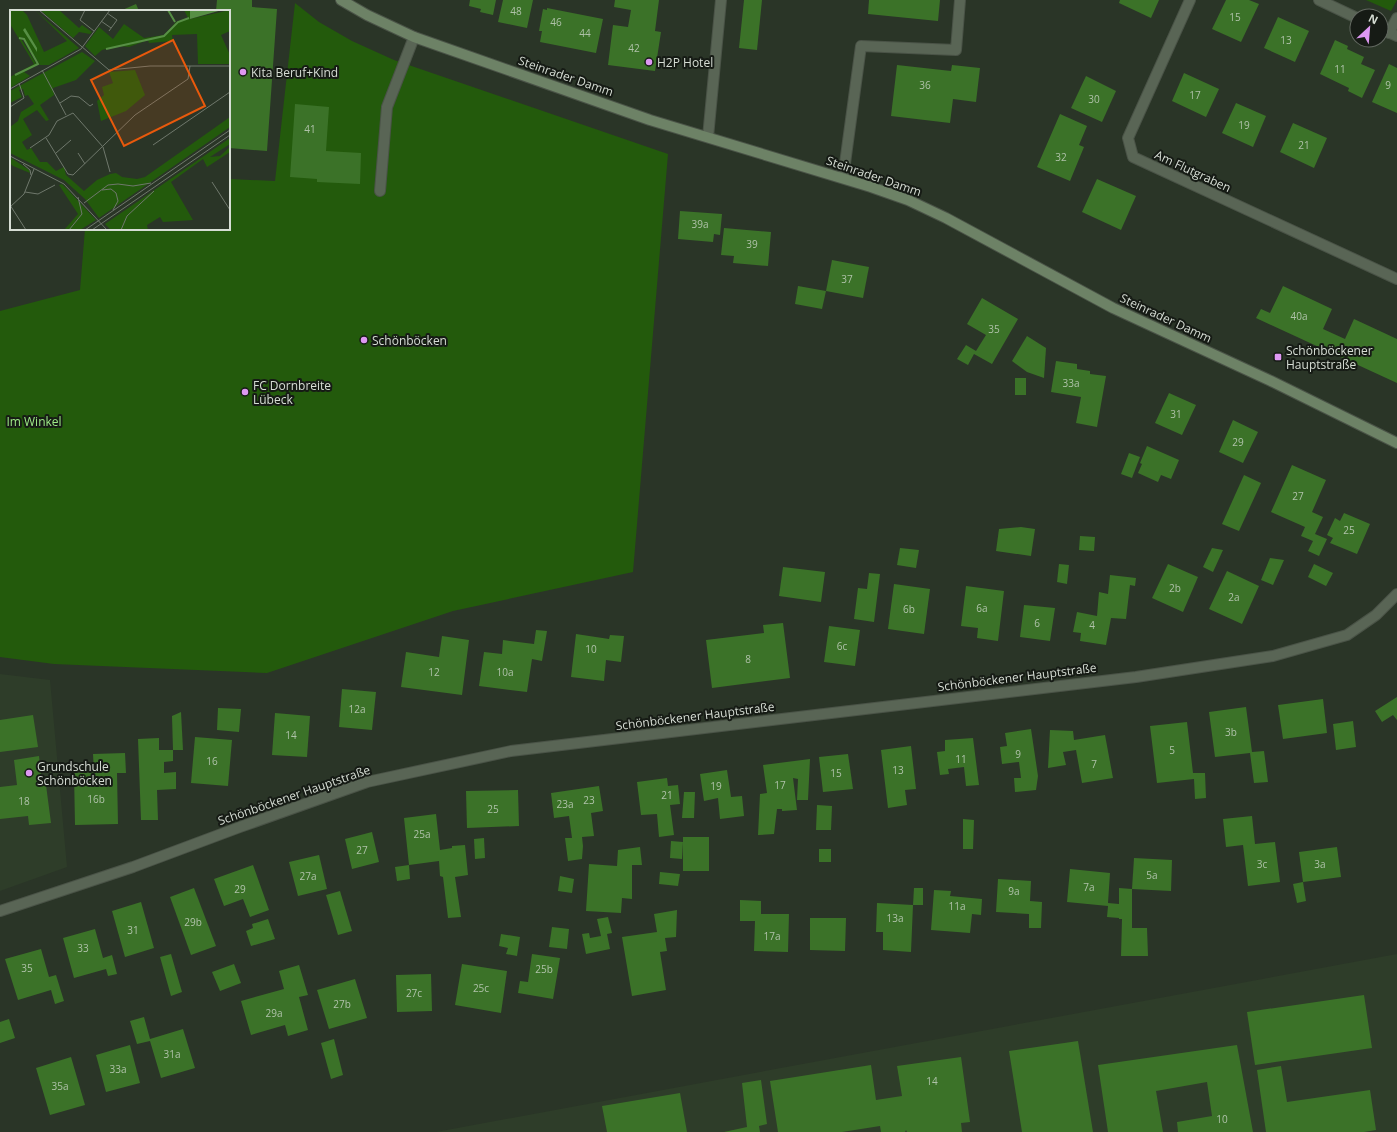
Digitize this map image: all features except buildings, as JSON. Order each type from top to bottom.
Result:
[{"type":"main road","name":"Steinrader Damm","points":[[341,0],[367,15],[414,37],[650,120],[843,178],[908,200],[946,218],[1113,308],[1397,443]]},
{"type":"street","points":[[708,137],[721,0]]},
{"type":"street","points":[[843,178],[861,46],[956,50],[960,0]]},
{"type":"street","name":"Am Flutgraben","points":[[1190,0],[1128,138],[1133,157],[1397,279]]},
{"type":"street","points":[[1319,0],[1349,14]]},
{"type":"street","points":[[1389,32],[1397,18]]},
{"type":"street","points":[[380,191],[387,107],[414,37]]},
{"type":"street","name":"Schönböckener Hauptstraße","points":[[0,911],[132,867],[366,782],[511,751],[1136,677],[1273,656],[1348,635],[1376,615],[1397,594]]},
{"type":"shaded area","name":"Grundschule Schönböcken","points":[[0,674],[50,680],[67,867],[0,891]]},
{"type":"shaded area","points":[[1397,954],[1397,1132],[436,1132]]},
{"type":"green space","points":[[1366,0],[1397,0],[1391,11],[1389,8],[1384,8]]},
{"type":"green space","name":"Schönböcken","points":[[295,3],[319,22],[352,41],[394,60],[668,154],[633,572],[453,611],[267,673],[54,664],[0,657],[0,311],[80,290],[85,230],[230,230],[230,179],[275,181]]},
{"type":"place","name":"H2P Hotel","points":[[649,62]]},
{"type":"place","name":"Kita Beruf+Kind","points":[[243,72]]},
{"type":"place","name":"Schönböcken","points":[[364,340]]},
{"type":"place","name":"Schönböckener Hauptstraße","points":[[1278,357]]},
{"type":"place","name":"FC Dornbreite Lübeck","points":[[245,392]]},
{"type":"place","name":"Grundschule Schönböcken","points":[[29,773]]},
{"type":"park label","name":"Im Winkel","points":[[34,421]]}]
